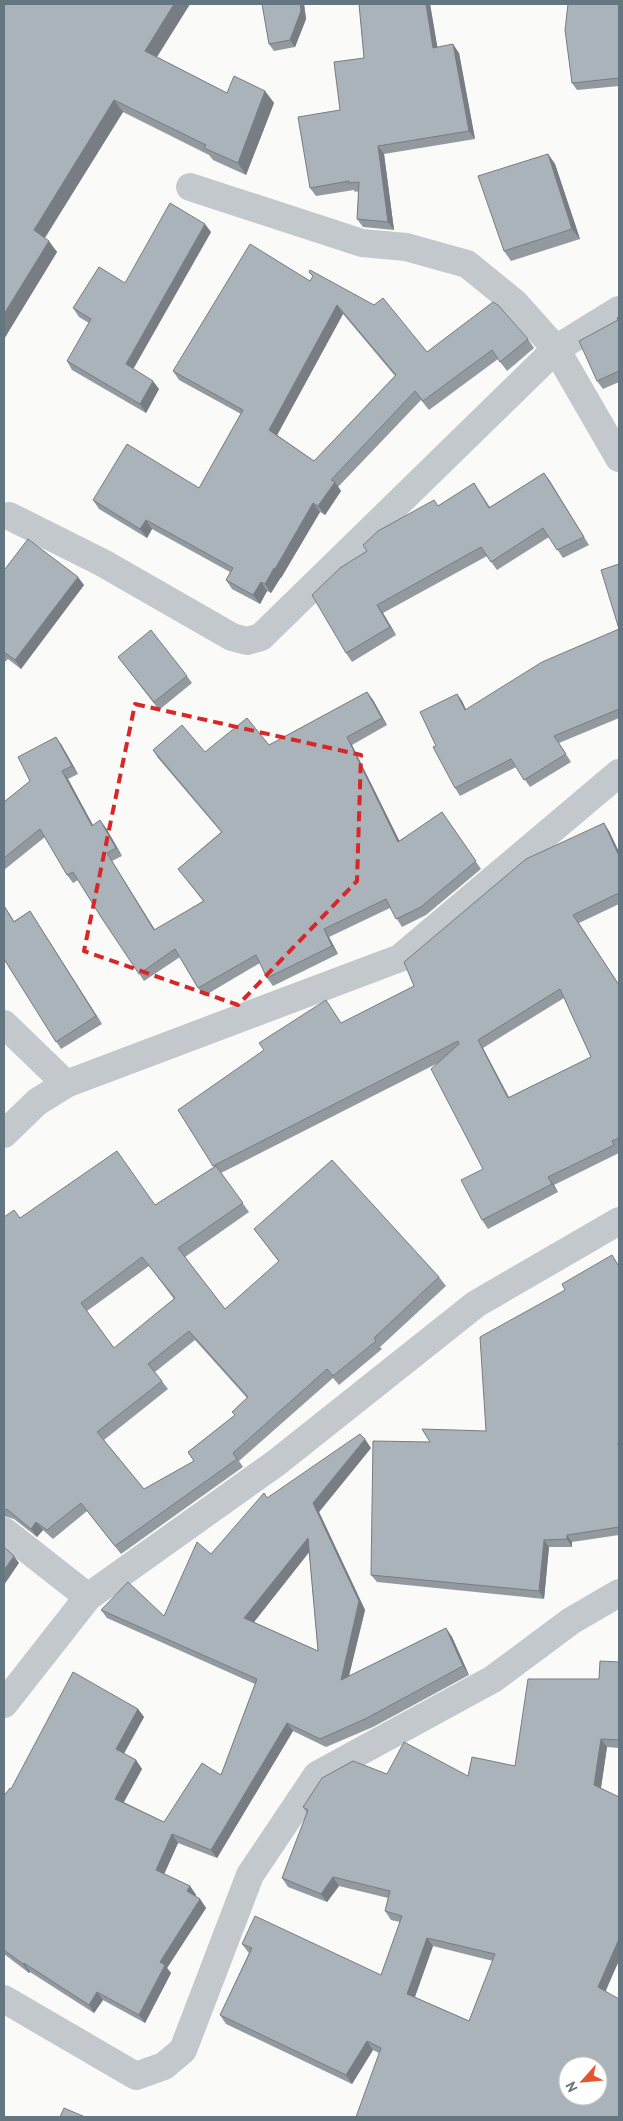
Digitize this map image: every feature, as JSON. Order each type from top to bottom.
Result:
[{"type":"street","points":[[190,187],[362,243],[406,247],[466,264],[515,303],[556,349],[619,458]]},
{"type":"street","points":[[9,516],[103,563],[232,637],[247,641],[261,637],[556,349],[619,310]]},
{"type":"street","points":[[4,1134],[37,1102],[66,1084],[400,958],[619,773]]},
{"type":"street","points":[[4,1024],[66,1084]]},
{"type":"street","points":[[4,1704],[88,1598],[276,1463],[476,1304],[619,1221]]},
{"type":"street","points":[[4,1531],[88,1598]]},
{"type":"street","points":[[4,1999],[136,2076],[164,2066],[183,2050],[250,1875],[318,1774],[493,1679],[572,1621],[619,1593]]},
{"type":"highlighted area","points":[[135,704],[361,755],[357,881],[238,1005],[84,951]]},
{"type":"building","points":[[4,4],[174,4],[145,51],[227,93],[234,76],[265,91],[238,163],[204,148],[206,145],[114,100],[34,230],[49,241],[4,314]]},
{"type":"building","points":[[262,4],[300,4],[301,11],[290,40],[269,44]]},
{"type":"building","points":[[359,4],[426,4],[433,48],[453,44],[469,131],[378,146],[388,222],[357,219],[359,182],[349,183],[349,181],[310,188],[298,117],[340,110],[334,62],[364,58]]},
{"type":"building","points":[[568,4],[619,4],[619,78],[572,83],[565,30]]},
{"type":"building","points":[[548,154],[572,229],[504,251],[478,176]]},
{"type":"building","points":[[170,203],[205,224],[126,364],[153,381],[140,404],[67,361],[91,319],[73,308],[99,267],[125,283]]},
{"type":"building","points":[[250,244],[310,281],[313,276],[309,272],[310,270],[374,305],[383,298],[427,352],[493,302],[498,305],[528,339],[500,362],[492,350],[423,401],[415,391],[331,480],[335,482],[318,506],[313,503],[275,569],[265,584],[261,582],[253,595],[226,580],[233,568],[146,520],[140,529],[93,500],[127,444],[199,488],[243,410],[173,371]],"holes":[[[337,305],[396,375],[314,461],[269,430]]]},
{"type":"building","points":[[619,316],[619,371],[597,381],[579,341],[618,320]]},
{"type":"building","points":[[544,473],[584,537],[557,550],[543,528],[491,562],[481,547],[377,605],[390,627],[346,653],[312,595],[340,568],[367,551],[363,545],[378,531],[434,500],[438,506],[474,483],[489,508]]},
{"type":"building","points":[[28,539],[78,577],[15,660],[4,652],[4,568]]},
{"type":"building","points":[[619,564],[619,629],[601,570]]},
{"type":"building","points":[[619,629],[619,709],[554,736],[566,754],[524,780],[511,759],[455,788],[433,747],[436,746],[420,712],[457,694],[465,710],[542,662]]},
{"type":"building","points":[[151,630],[187,676],[154,702],[118,657]]},
{"type":"building","points":[[367,692],[382,718],[347,737],[398,842],[442,812],[476,861],[421,907],[396,919],[386,899],[324,929],[332,946],[267,978],[256,955],[198,988],[175,949],[139,974],[73,872],[67,875],[40,829],[4,858],[4,802],[30,781],[18,757],[56,737],[72,766],[62,771],[92,826],[100,820],[116,848],[107,853],[154,930],[204,901],[178,869],[222,832],[153,750],[182,725],[205,752],[247,718],[269,745]]},
{"type":"building","points":[[604,823],[619,856],[619,893],[573,915],[619,985],[619,1138],[612,1141],[614,1145],[548,1177],[552,1184],[482,1220],[461,1180],[483,1169],[431,1069],[459,1044],[458,1041],[213,1166],[178,1110],[264,1050],[259,1043],[326,1000],[341,1023],[414,986],[404,962],[526,859]],"holes":[[[560,989],[591,1057],[508,1098],[478,1040]]]},
{"type":"building","points":[[4,906],[14,922],[30,911],[96,1016],[56,1042],[4,959]]},
{"type":"building","points":[[117,1151],[155,1205],[216,1166],[243,1203],[178,1248],[225,1309],[279,1261],[254,1229],[332,1160],[439,1277],[374,1338],[376,1341],[333,1376],[327,1369],[233,1453],[237,1459],[115,1546],[81,1503],[47,1530],[36,1522],[31,1529],[8,1510],[4,1509],[4,1217],[14,1210],[20,1218]],"holes":[[[142,1257],[175,1298],[114,1348],[81,1303]],[[189,1331],[248,1397],[232,1412],[235,1415],[188,1452],[194,1461],[144,1489],[97,1432],[162,1381],[148,1364]]]},
{"type":"building","points":[[612,1255],[619,1264],[619,1527],[567,1535],[567,1539],[544,1540],[539,1591],[371,1575],[373,1441],[430,1442],[422,1429],[486,1431],[480,1337],[565,1290],[562,1284]]},
{"type":"building","points":[[360,1434],[365,1439],[313,1503],[359,1601],[341,1680],[446,1628],[463,1666],[367,1718],[320,1739],[287,1723],[211,1850],[172,1834],[156,1870],[190,1886],[187,1891],[200,1899],[160,1962],[165,1965],[139,2015],[97,1992],[89,2005],[4,1950],[4,1796],[11,1789],[73,1672],[138,1709],[116,1749],[136,1760],[115,1799],[164,1822],[202,1763],[221,1775],[257,1679],[101,1610],[128,1582],[164,1616],[197,1542],[211,1554],[264,1493],[267,1498]],"holes":[[[308,1538],[318,1651],[244,1618]]]},
{"type":"building","points":[[4,1547],[14,1556],[4,1570]]},
{"type":"building","points":[[600,1661],[619,1662],[619,1740],[601,1739],[594,1785],[619,1797],[619,1939],[598,1987],[619,1999],[619,2117],[356,2117],[381,2048],[367,2041],[346,2075],[220,2015],[252,1948],[242,1944],[255,1916],[381,1975],[402,1916],[385,1911],[390,1891],[333,1877],[321,1894],[282,1878],[308,1810],[303,1807],[322,1778],[353,1761],[387,1774],[404,1742],[468,1776],[472,1757],[515,1766],[528,1679],[599,1679]],"holes":[[[427,1938],[495,1954],[469,2021],[407,1994]]]},
{"type":"building","points":[[64,2108],[85,2117],[60,2117]]}]
